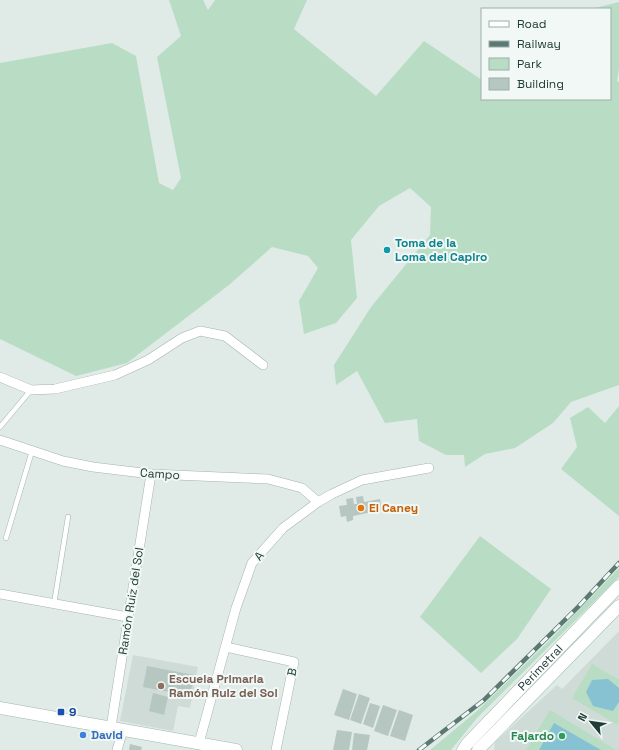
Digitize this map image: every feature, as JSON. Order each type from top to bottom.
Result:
[{"type":"main road","name":"Perimetral","points":[[463,750],[467,744],[619,586]]},
{"type":"main road","name":"Perimetral","points":[[478,750],[619,606]]},
{"type":"main road","points":[[0,708],[236,750]]},
{"type":"street","points":[[0,377],[31,390],[55,389],[115,375],[148,360],[182,338],[200,331],[225,336],[263,365]]},
{"type":"street","name":"Campo","points":[[0,440],[32,451],[93,468],[150,474],[268,479],[302,488],[318,502]]},
{"type":"street","name":"A","points":[[199,743],[236,608],[252,563],[282,528],[318,502],[362,480],[429,468]]},
{"type":"street","name":"Ramón Ruiz del Sol","points":[[117,750],[117,728],[128,617],[150,474]]},
{"type":"street","points":[[0,594],[128,617]]},
{"type":"street","name":"B","points":[[226,647],[294,662],[276,750]]},
{"type":"lane","points":[[0,427],[31,390]]},
{"type":"lane","points":[[6,538],[32,451]]},
{"type":"lane","points":[[54,604],[68,517]]},
{"type":"shaded area","points":[[619,631],[619,750],[494,750],[495,742],[557,685],[562,689]]},
{"type":"shaded area","name":"Escuela Primaria Ramón Ruiz del Sol","points":[[133,655],[198,667],[190,708],[178,706],[173,731],[120,721]]},
{"type":"green space","points":[[169,0],[203,0],[208,10],[215,0],[307,0],[294,29],[376,96],[424,41],[481,79],[481,100],[611,100],[611,8],[595,8],[619,2],[619,69],[617,81],[619,82],[619,385],[571,402],[553,423],[515,448],[485,454],[465,467],[464,455],[446,455],[419,441],[417,419],[385,423],[357,371],[336,385],[334,365],[371,307],[430,235],[431,207],[410,188],[379,206],[351,240],[357,298],[336,323],[304,334],[299,301],[318,268],[308,256],[272,247],[229,285],[127,363],[76,376],[0,339],[0,63],[112,43],[136,56],[159,183],[173,190],[181,178],[157,57],[181,36]]},
{"type":"green space","points":[[619,406],[619,516],[561,469],[577,447],[570,418],[588,407],[605,423]]},
{"type":"green space","points":[[480,536],[551,589],[517,639],[481,673],[420,617]]},
{"type":"green space","points":[[619,568],[619,577],[477,718],[451,750],[430,750],[477,711],[548,642]]},
{"type":"green space","points":[[592,664],[619,680],[618,725],[572,698]]},
{"type":"green space","points":[[550,710],[616,750],[526,750]]},
{"type":"water","points":[[608,679],[619,688],[619,702],[613,711],[593,706],[586,692],[592,680]]},
{"type":"water","name":"Fajardo","points":[[554,723],[601,750],[539,750]]},
{"type":"building","name":"El Caney","points":[[363,496],[364,502],[380,499],[382,510],[353,516],[353,520],[347,522],[346,516],[341,517],[339,506],[347,505],[346,499],[353,498],[354,504],[357,504],[356,497]]},
{"type":"building","points":[[147,666],[194,675],[190,696],[143,687]]},
{"type":"building","points":[[343,689],[357,694],[349,720],[334,715]]},
{"type":"building","points":[[153,693],[168,697],[164,715],[149,711]]},
{"type":"building","points":[[359,694],[370,698],[361,724],[350,720]]},
{"type":"building","points":[[370,703],[380,706],[373,728],[363,724]]},
{"type":"building","points":[[383,705],[397,710],[388,736],[374,731]]},
{"type":"building","points":[[399,710],[413,715],[405,741],[390,736]]},
{"type":"building","points":[[337,730],[352,732],[349,750],[333,750]]},
{"type":"building","points":[[354,733],[370,735],[367,750],[352,750]]},
{"type":"building","points":[[130,744],[142,747],[141,750],[129,750]]},
{"type":"railway","points":[[419,750],[484,700],[578,607],[619,563]]},
{"type":"place","name":"Toma de la Loma del Capiro","points":[[387,250]]},
{"type":"place","name":"El Caney","points":[[361,508]]},
{"type":"place","name":"Escuela Primaria Ramón Ruiz del Sol","points":[[161,686]]},
{"type":"place","name":"9","points":[[61,712]]},
{"type":"place","name":"David","points":[[83,735]]},
{"type":"place","name":"Fajardo","points":[[562,736]]}]
